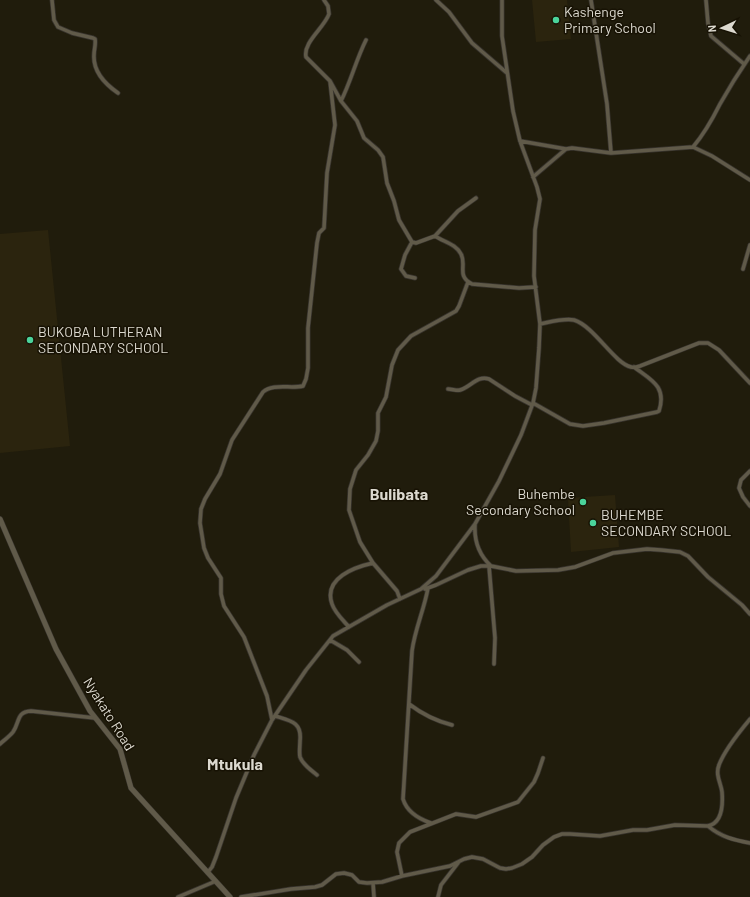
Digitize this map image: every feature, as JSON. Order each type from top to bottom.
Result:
[{"type":"street","points":[[52,0],[54,20],[58,27],[72,33],[95,39],[94,61],[98,73],[107,84],[118,93]]},
{"type":"street","points":[[324,0],[329,8],[329,14],[320,29],[306,46],[305,54],[307,58],[330,81],[341,101],[357,121],[364,138],[378,150],[383,157],[387,183],[394,201],[398,220],[412,242]]},
{"type":"street","points":[[436,0],[449,12],[472,43],[507,73]]},
{"type":"street","points":[[422,589],[436,576],[475,524],[500,480],[515,449],[533,404],[537,382],[540,324],[534,276],[534,245],[540,199],[520,141],[507,73],[502,36],[502,0]]},
{"type":"street","points":[[591,0],[607,104],[611,153]]},
{"type":"street","points":[[706,0],[711,36],[744,64]]},
{"type":"street","points":[[341,101],[349,84],[360,50],[366,40]]},
{"type":"street","points":[[693,147],[709,126],[721,103],[750,56]]},
{"type":"street","points":[[272,720],[267,696],[244,637],[224,606],[221,594],[221,578],[208,558],[202,534],[200,516],[201,509],[220,474],[232,440],[263,392],[268,389],[297,388],[303,386],[306,379],[308,368],[308,328],[313,278],[318,236],[324,228],[327,173],[334,125],[330,81]]},
{"type":"street","points":[[520,141],[566,149],[572,148],[611,153],[693,147],[712,156],[750,180]]},
{"type":"street","points":[[533,177],[566,149]]},
{"type":"street","points":[[412,242],[416,243],[435,236],[458,211],[476,198]]},
{"type":"street","points":[[435,236],[453,245],[462,254],[463,273],[468,282],[487,286],[519,288],[536,287]]},
{"type":"street","points":[[412,242],[405,255],[401,270],[406,276],[415,278]]},
{"type":"street","points":[[743,269],[750,245]]},
{"type":"street","points":[[400,599],[394,587],[373,563],[360,542],[349,510],[352,479],[356,470],[368,455],[376,441],[378,431],[378,413],[386,397],[392,366],[398,350],[411,336],[456,311],[468,282]]},
{"type":"street","points":[[448,389],[460,390],[478,380],[485,378],[570,424],[583,426],[659,411],[661,400],[660,388],[634,367],[630,367],[622,362],[578,322],[570,320],[540,324]]},
{"type":"street","points":[[634,367],[704,342],[719,350],[750,383]]},
{"type":"street","points":[[750,470],[741,480],[739,488],[743,497],[750,506]]},
{"type":"street","name":"Nyakato Road","points":[[0,519],[56,649],[95,718],[120,749],[128,782],[134,792],[230,897]]},
{"type":"street","points":[[475,524],[477,544],[483,557],[490,566],[495,644],[494,664]]},
{"type":"street","points":[[208,872],[216,858],[236,798],[254,755],[272,720],[306,670],[337,633],[400,599],[422,589],[436,585],[468,570],[481,566],[490,566],[516,571],[558,570],[575,567],[613,554],[648,549],[676,551],[688,556],[708,577],[742,605],[750,614]]},
{"type":"street","points":[[349,626],[335,610],[330,598],[331,591],[335,582],[341,575],[360,566],[373,563]]},
{"type":"street","points":[[428,588],[414,634],[403,799],[405,806],[412,813],[431,823]]},
{"type":"street","points":[[330,640],[346,650],[359,662]]},
{"type":"street","points":[[409,704],[430,718],[452,725]]},
{"type":"street","points":[[0,744],[12,732],[20,716],[25,712],[31,711],[95,718]]},
{"type":"street","points":[[275,716],[295,723],[298,726],[300,733],[300,757],[308,768],[317,775]]},
{"type":"street","points":[[241,897],[291,889],[315,887],[322,885],[336,874],[344,873],[352,874],[359,882],[373,883],[442,868],[458,863],[464,859],[479,858],[500,868],[512,868],[522,864],[532,857],[543,845],[554,837],[562,834],[600,836],[675,825],[712,825],[718,819],[721,809],[722,793],[717,774],[719,764],[750,719]]},
{"type":"street","points":[[402,876],[397,852],[399,843],[410,832],[456,814],[471,817],[482,816],[518,802],[534,782],[543,758]]},
{"type":"street","points":[[708,826],[715,832],[731,840],[750,843]]},
{"type":"street","points":[[438,897],[442,885],[458,863]]},
{"type":"street","points":[[178,897],[216,881]]},
{"type":"street","points":[[373,883],[374,897]]},
{"type":"shaded area","name":"Kashenge Primary School","points":[[532,0],[567,0],[571,39],[536,42]]},
{"type":"shaded area","name":"BUKOBA LUTHERAN SECONDARY SCHOOL","points":[[48,230],[70,446],[0,453],[0,234]]},
{"type":"shaded area","name":"BUHEMBE SECONDARY SCHOOL","points":[[615,495],[619,547],[571,552],[568,498]]},
{"type":"place","name":"Kashenge Primary School","points":[[556,20]]},
{"type":"place","name":"BUKOBA LUTHERAN SECONDARY SCHOOL","points":[[30,340]]},
{"type":"place","name":"Buhembe Secondary School","points":[[583,502]]},
{"type":"place","name":"BUHEMBE SECONDARY SCHOOL","points":[[593,523]]},
{"type":"district","name":"Bulibata","points":[[399,494]]},
{"type":"district","name":"Mtukula","points":[[235,764]]}]
